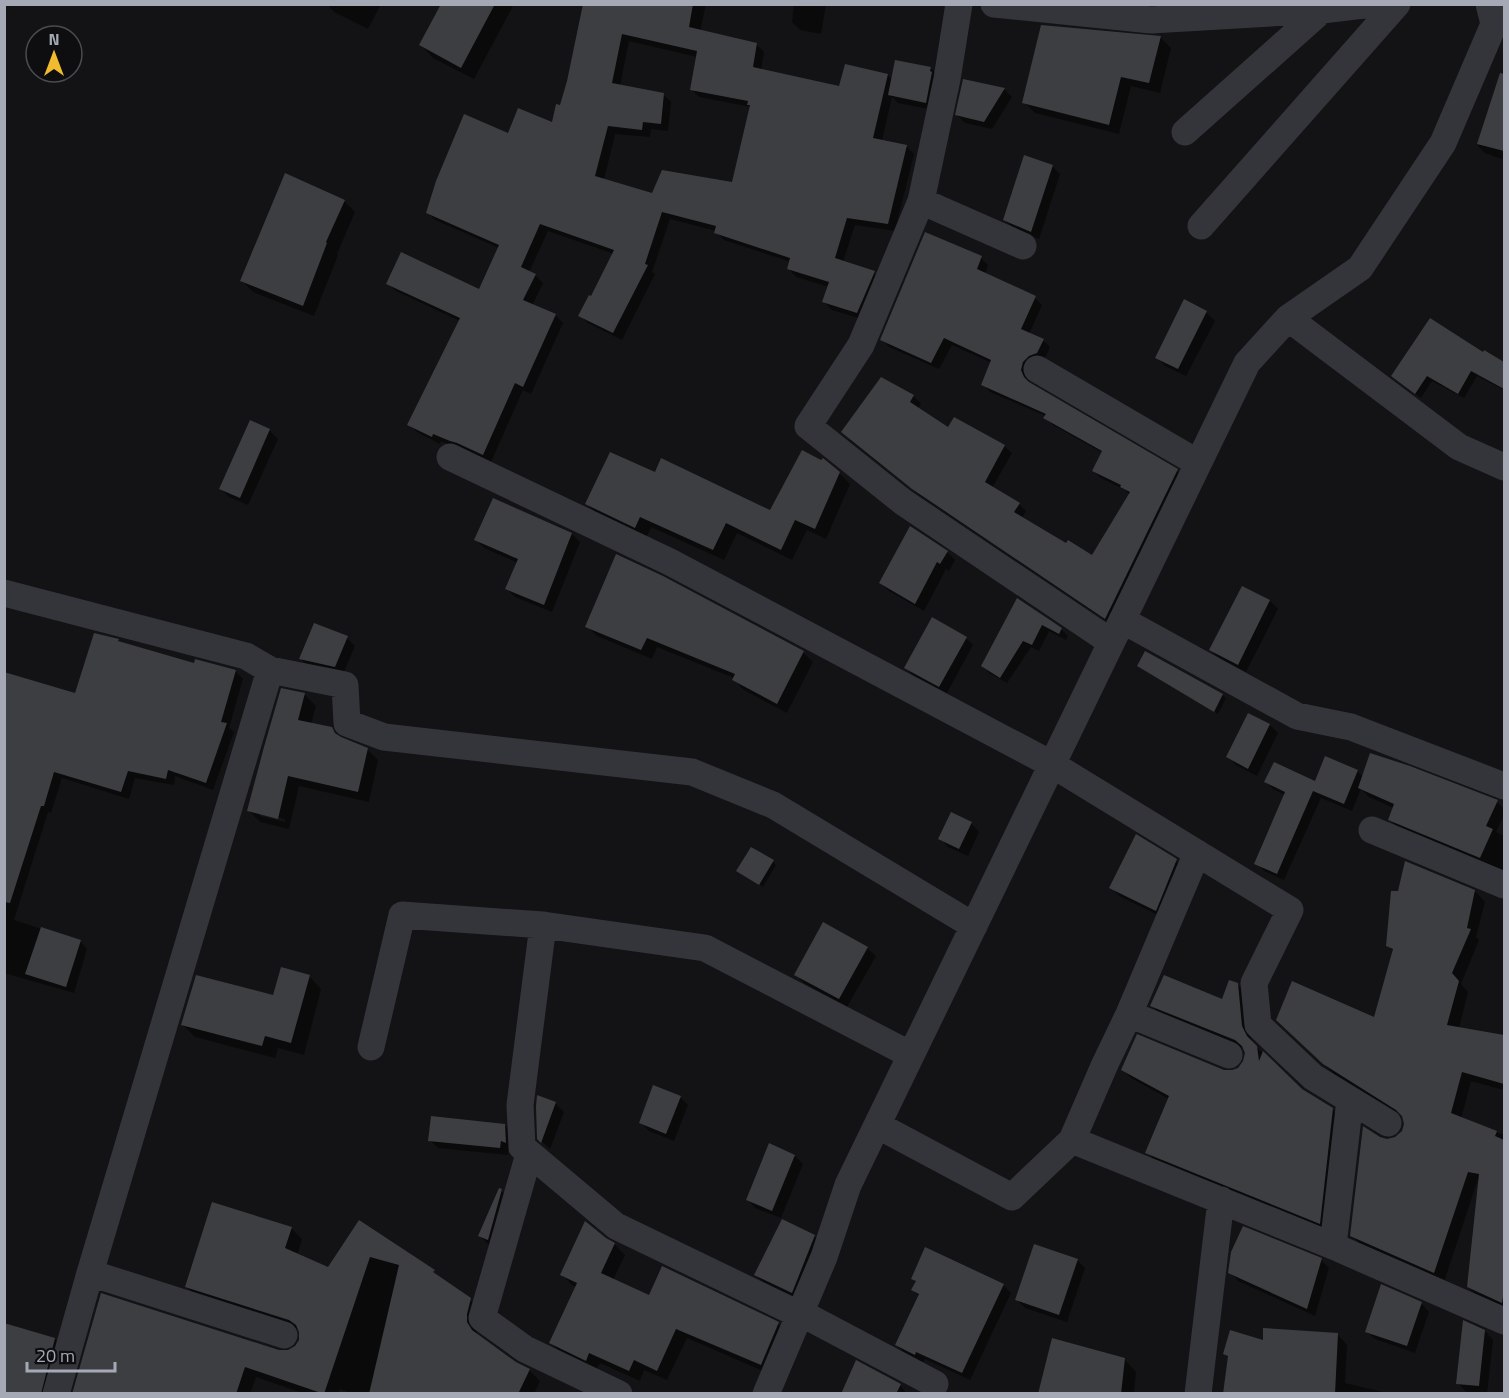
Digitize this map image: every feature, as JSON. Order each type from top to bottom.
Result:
[{"type":"street","points":[[959,4],[948,79],[921,201],[861,345],[808,426],[903,502],[1117,631],[1297,716],[1351,727],[1504,786]]},
{"type":"street","points":[[994,4],[1151,20],[1372,4]]},
{"type":"street","points":[[1201,226],[1397,4]]},
{"type":"street","points":[[1185,132],[1322,9]]},
{"type":"street","points":[[766,1394],[824,1257],[848,1185],[1247,363],[1288,318],[1360,268],[1443,143],[1496,18]]},
{"type":"street","points":[[921,201],[1023,246]]},
{"type":"street","points":[[1288,318],[1459,447],[1504,467]]},
{"type":"street","points":[[1037,369],[1198,463]]},
{"type":"street","points":[[450,457],[670,562],[1053,765],[1290,910],[1254,983],[1258,1025],[1313,1077],[1388,1123]]},
{"type":"street","points":[[4,593],[246,656],[270,670],[345,686],[346,723],[384,737],[692,772],[773,806],[974,926]]},
{"type":"street","points":[[56,1394],[270,670]]},
{"type":"street","points":[[1372,830],[1504,885]]},
{"type":"street","points":[[877,1125],[1012,1197],[1072,1140],[1197,853]]},
{"type":"street","points":[[370,1047],[402,915],[543,926],[705,948],[910,1055]]},
{"type":"street","points":[[543,926],[520,1105],[522,1147],[616,1226],[792,1311],[801,1311],[935,1384]]},
{"type":"street","points":[[1128,1014],[1229,1055]]},
{"type":"street","points":[[1333,1246],[1350,1100]]},
{"type":"street","points":[[1072,1140],[1333,1246],[1504,1321]]},
{"type":"street","points":[[529,1154],[482,1318],[525,1349],[619,1394]]},
{"type":"street","points":[[1198,1394],[1221,1200]]},
{"type":"street","points":[[90,1273],[284,1335]]},
{"type":"building","points":[[441,4],[495,4],[461,68],[419,45]]},
{"type":"building","points":[[583,4],[693,4],[689,27],[757,43],[753,67],[839,86],[845,64],[888,74],[873,138],[907,145],[888,224],[847,218],[835,258],[875,271],[857,313],[822,302],[829,282],[787,269],[790,258],[714,233],[716,226],[662,212],[645,264],[648,265],[613,333],[578,316],[589,295],[591,296],[614,250],[540,224],[521,267],[536,274],[523,300],[556,314],[523,387],[515,383],[483,455],[433,434],[432,437],[407,425],[460,318],[386,284],[401,252],[479,289],[499,245],[426,213],[436,181],[464,114],[508,133],[518,108],[552,122],[556,104],[560,105]],"holes":[[[622,34],[697,51],[690,90],[748,101],[747,105],[750,105],[732,182],[662,170],[652,193],[595,176],[608,126],[642,130],[643,122],[661,124],[664,93],[612,83]]]},
{"type":"building","points":[[1041,25],[1161,36],[1149,83],[1121,77],[1109,125],[1022,103]]},
{"type":"building","points":[[895,60],[931,67],[926,103],[888,95]]},
{"type":"building","points":[[1500,73],[1504,74],[1504,151],[1477,144]]},
{"type":"building","points":[[963,79],[1005,88],[984,122],[955,115]]},
{"type":"building","points":[[1024,155],[1053,165],[1031,232],[1003,220]]},
{"type":"building","points":[[285,173],[345,200],[326,242],[303,306],[240,281]]},
{"type":"building","points":[[925,232],[982,256],[977,269],[1036,296],[1021,329],[1044,339],[1037,353],[1029,356],[1023,362],[1021,370],[1029,382],[1178,469],[1105,619],[912,489],[841,432],[881,377],[914,395],[910,402],[948,427],[954,417],[1005,445],[985,482],[1020,503],[1014,512],[1066,543],[1068,540],[1092,555],[1130,492],[1092,471],[1102,451],[1043,418],[1046,414],[981,385],[991,360],[944,338],[931,363],[880,340]]},
{"type":"building","points":[[1184,299],[1207,311],[1178,369],[1155,358]]},
{"type":"building","points":[[1430,318],[1483,352],[1484,350],[1504,362],[1504,389],[1471,371],[1458,394],[1427,376],[1415,394],[1391,376]]},
{"type":"building","points":[[250,420],[270,429],[240,498],[219,489]]},
{"type":"building","points":[[802,450],[821,460],[823,458],[840,472],[815,529],[795,520],[781,550],[726,523],[713,550],[640,517],[635,528],[585,504],[610,452],[655,472],[661,458],[770,510]]},
{"type":"building","points":[[493,498],[572,533],[544,605],[505,589],[518,559],[474,540]]},
{"type":"building","points":[[910,526],[948,551],[940,564],[937,562],[915,604],[879,583]]},
{"type":"building","points":[[616,554],[663,576],[804,651],[777,704],[732,680],[735,674],[647,638],[641,650],[585,627]]},
{"type":"building","points":[[1242,586],[1270,600],[1238,665],[1209,650]]},
{"type":"building","points":[[1017,598],[1062,628],[1059,634],[1042,625],[1032,645],[1023,641],[1000,678],[981,666]]},
{"type":"building","points":[[932,617],[967,637],[939,687],[904,668]]},
{"type":"building","points":[[314,623],[348,636],[335,667],[299,659]]},
{"type":"building","points":[[94,633],[194,663],[195,659],[236,670],[221,722],[227,723],[206,783],[168,770],[166,779],[128,771],[121,792],[54,772],[10,903],[4,902],[4,672],[75,693]]},
{"type":"building","points":[[1145,651],[1223,694],[1214,712],[1137,666]]},
{"type":"building","points":[[281,688],[305,693],[298,720],[332,727],[341,737],[368,748],[358,792],[288,776],[278,819],[247,811]]},
{"type":"building","points":[[1248,713],[1270,724],[1248,769],[1226,757]]},
{"type":"building","points":[[1370,753],[1498,800],[1486,826],[1493,829],[1480,858],[1388,820],[1394,804],[1358,788]]},
{"type":"building","points":[[1325,756],[1358,770],[1344,804],[1313,791],[1277,874],[1254,864],[1285,792],[1264,782],[1274,762],[1315,781]]},
{"type":"building","points":[[951,812],[972,822],[959,849],[938,839]]},
{"type":"building","points":[[1136,834],[1177,859],[1156,911],[1109,888]]},
{"type":"building","points":[[751,847],[774,860],[759,885],[736,871]]},
{"type":"building","points":[[1405,861],[1475,890],[1467,928],[1471,929],[1452,973],[1459,981],[1447,1025],[1504,1035],[1504,1084],[1462,1072],[1451,1113],[1497,1131],[1495,1136],[1504,1140],[1504,1291],[1502,1303],[1467,1287],[1479,1174],[1468,1172],[1434,1273],[1350,1236],[1363,1126],[1380,1137],[1387,1139],[1395,1137],[1402,1131],[1404,1124],[1402,1116],[1323,1064],[1276,1020],[1292,981],[1374,1017],[1393,949],[1386,946],[1391,891],[1398,891]]},
{"type":"building","points":[[823,922],[868,947],[839,999],[794,975]]},
{"type":"building","points":[[41,927],[81,940],[66,987],[25,974]]},
{"type":"building","points":[[281,967],[310,975],[291,1043],[265,1036],[262,1046],[181,1025],[196,975],[273,995]]},
{"type":"building","points":[[1164,975],[1222,999],[1229,980],[1238,983],[1242,1026],[1247,1036],[1257,1046],[1259,1061],[1263,1051],[1302,1089],[1333,1108],[1320,1224],[1145,1153],[1169,1096],[1121,1070],[1137,1034],[1224,1070],[1238,1068],[1245,1053],[1242,1046],[1235,1040],[1150,1006]]},
{"type":"building","points":[[653,1085],[681,1096],[666,1134],[639,1123]]},
{"type":"building","points":[[537,1095],[556,1102],[541,1143],[537,1139]]},
{"type":"building","points":[[431,1116],[505,1124],[506,1143],[501,1141],[500,1148],[428,1141]]},
{"type":"building","points":[[769,1143],[795,1155],[772,1211],[746,1200]]},
{"type":"building","points":[[499,1188],[502,1189],[488,1240],[478,1236]]},
{"type":"building","points":[[212,1202],[292,1227],[285,1248],[328,1267],[359,1220],[435,1270],[433,1272],[471,1298],[467,1322],[472,1330],[516,1362],[530,1369],[518,1394],[369,1394],[399,1265],[370,1257],[324,1394],[245,1367],[236,1394],[72,1394],[101,1293],[279,1350],[288,1350],[295,1346],[299,1340],[299,1332],[296,1325],[289,1320],[185,1287]]},
{"type":"building","points":[[782,1219],[815,1235],[792,1293],[754,1275]]},
{"type":"building","points":[[585,1221],[615,1243],[601,1273],[649,1295],[662,1266],[779,1322],[761,1365],[676,1329],[657,1371],[634,1360],[629,1371],[589,1353],[586,1361],[549,1343],[577,1283],[560,1275]]},
{"type":"building","points":[[1243,1226],[1322,1258],[1307,1309],[1228,1273],[1231,1252]]},
{"type":"building","points":[[1034,1244],[1078,1259],[1059,1315],[1015,1300]]},
{"type":"building","points":[[925,1247],[1004,1284],[962,1373],[895,1345],[919,1294],[911,1290],[916,1281],[911,1279]]},
{"type":"building","points":[[1381,1284],[1422,1302],[1407,1346],[1365,1332]]},
{"type":"building","points":[[1463,1320],[1485,1330],[1479,1386],[1456,1384]]},
{"type":"building","points":[[4,1323],[55,1338],[41,1394],[4,1394]]},
{"type":"building","points":[[1263,1328],[1338,1333],[1335,1394],[1223,1394],[1228,1356],[1223,1354],[1230,1330],[1263,1340]]},
{"type":"building","points":[[1052,1338],[1125,1358],[1121,1394],[1038,1394]]},
{"type":"building","points":[[856,1360],[901,1384],[896,1394],[841,1394]]}]
